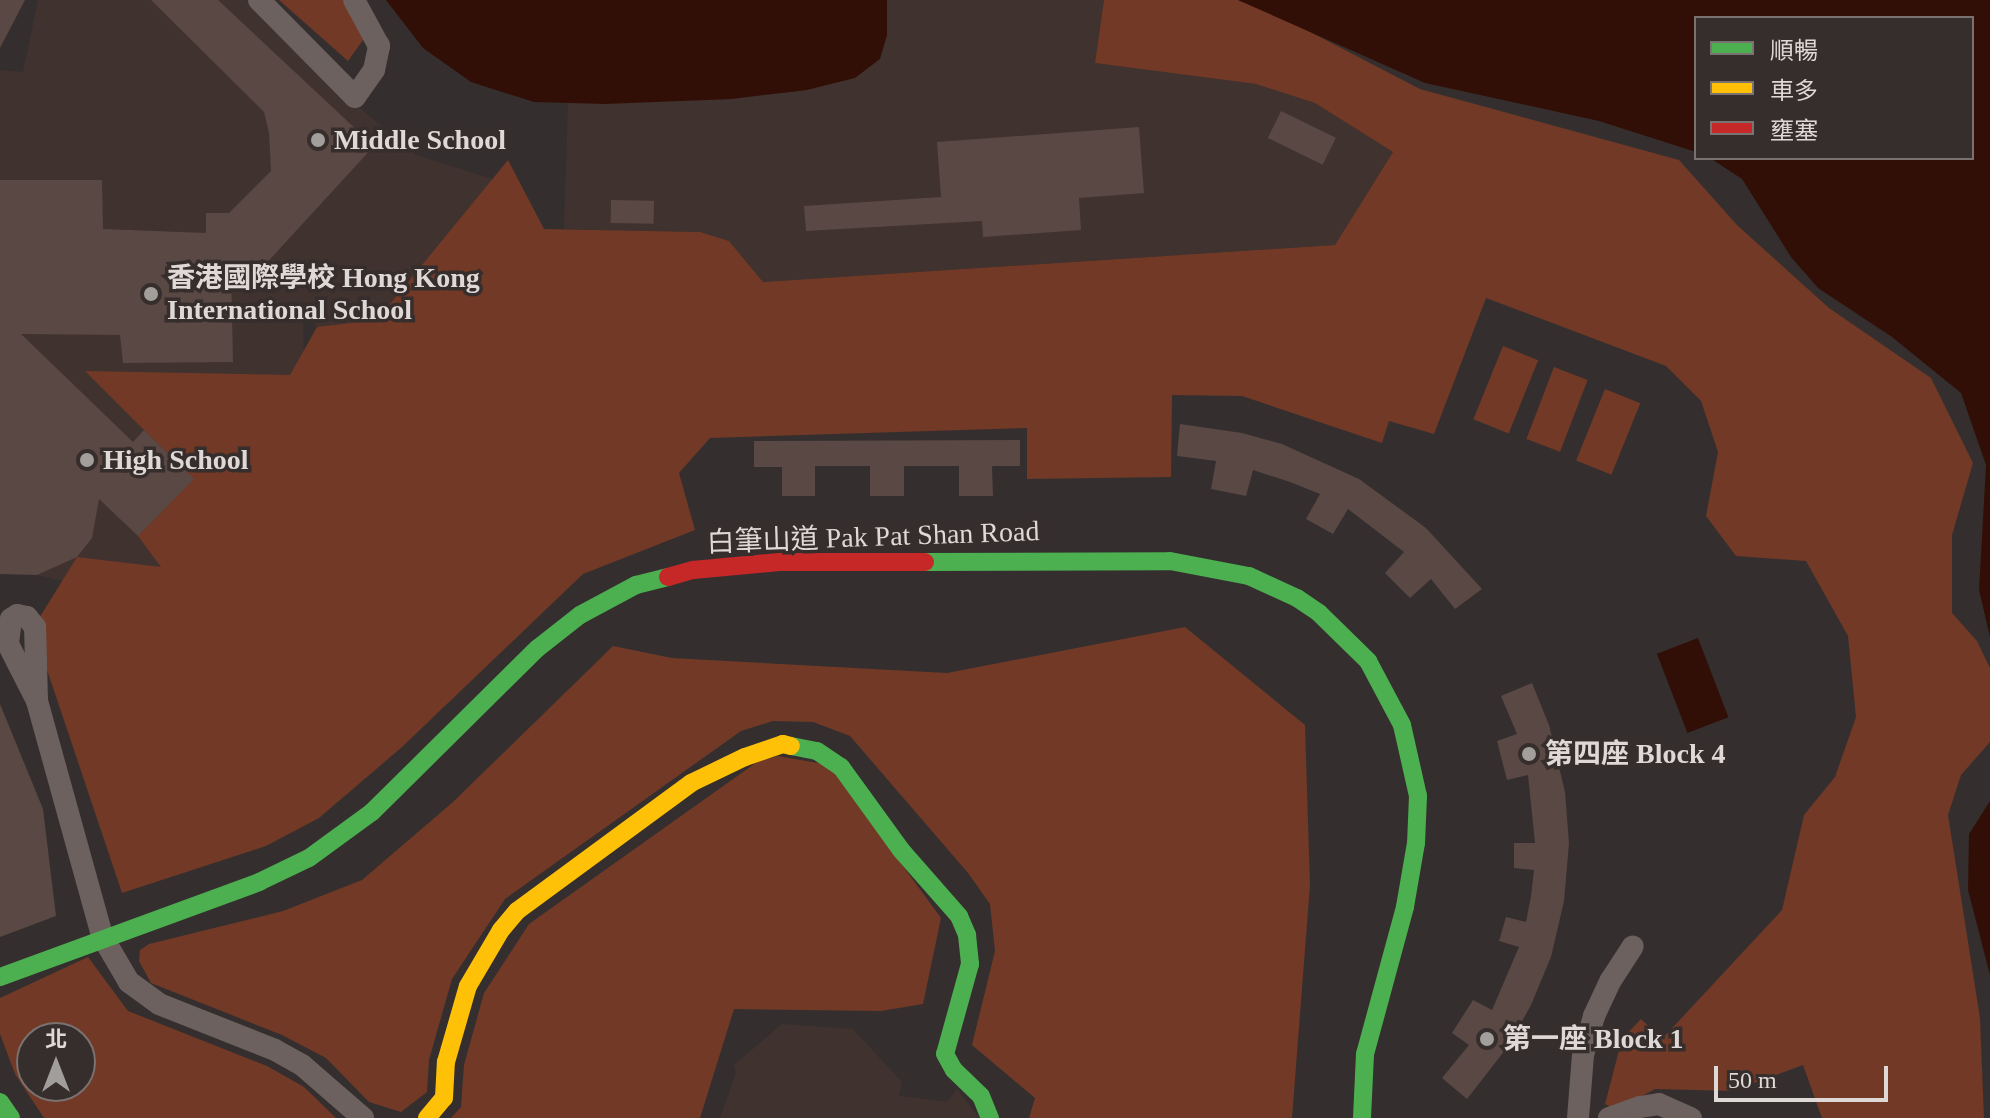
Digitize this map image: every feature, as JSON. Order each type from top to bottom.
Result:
[{"type":"street","points":[[259,0],[355,97],[374,70],[379,46],[354,0]]},
{"type":"street","name":"白筆山道 Pak Pat Shan Road","points":[[0,977],[102,936],[287,869],[330,845],[372,812],[499,684],[559,630],[598,604],[636,585],[706,568],[780,562],[1170,561],[1223,569],[1297,598],[1345,636],[1379,678],[1411,751],[1418,796],[1413,872],[1367,1043],[1362,1118]]},
{"type":"street","points":[[37,701],[102,936],[118,968],[140,994],[288,1058],[314,1074],[363,1118]]},
{"type":"street","points":[[427,1118],[444,1098],[446,1062],[468,986],[501,930],[517,911],[691,783],[756,752],[783,744],[817,751],[841,767],[901,850],[959,916],[967,935],[970,964],[945,1054],[954,1070],[981,1096],[990,1118]]},
{"type":"street","points":[[1578,1118],[1583,1055],[1594,1016],[1611,980],[1633,946]]},
{"type":"street","points":[[0,1102],[11,1118]]},
{"type":"street","points":[[1609,1118],[1659,1104],[1691,1118]]},
{"type":"shaded area","name":"香港國際學校 Hong Kong International School","points":[[38,0],[246,0],[323,77],[416,155],[502,182],[361,361],[303,315],[305,415],[168,580],[113,593],[37,575],[0,574],[0,70],[23,72]]},
{"type":"shaded area","points":[[279,0],[343,0],[368,33],[348,61]]},
{"type":"shaded area","points":[[386,0],[887,0],[887,35],[880,59],[855,78],[807,90],[731,99],[605,104],[534,102],[471,82],[423,48]]},
{"type":"shaded area","points":[[887,0],[1104,0],[1095,63],[1256,84],[1315,103],[1393,152],[1335,245],[763,282],[729,241],[700,232],[564,229],[568,103],[731,99],[806,90],[887,34]]},
{"type":"shaded area","points":[[1104,0],[1238,0],[1289,21],[1420,89],[1679,160],[1737,225],[1829,308],[1931,378],[1973,463],[1952,535],[1952,613],[1977,641],[1990,668],[1990,742],[1961,775],[1948,815],[1980,1018],[1984,1118],[1822,1118],[1803,1065],[1733,1091],[1655,1089],[1616,1110],[1605,1104],[1622,1039],[1641,1019],[1662,1039],[1782,910],[1804,815],[1835,777],[1856,717],[1848,636],[1806,561],[1736,556],[1706,516],[1718,452],[1701,401],[1666,366],[1486,298],[1434,434],[1389,421],[1382,443],[1242,396],[1172,395],[1171,477],[1027,479],[1027,428],[710,438],[679,473],[695,530],[583,574],[402,747],[319,818],[266,846],[122,893],[33,628],[77,557],[161,567],[138,536],[193,479],[85,371],[290,375],[317,327],[377,320],[508,160],[544,229],[700,232],[729,241],[763,282],[1335,245],[1393,152],[1315,103],[1256,84],[1095,63]]},
{"type":"shaded area","points":[[1238,0],[1990,0],[1990,637],[1979,590],[1986,465],[1961,393],[1892,337],[1818,288],[1791,257],[1742,179],[1713,160],[1974,160],[1974,16],[1694,16],[1694,151],[1599,121],[1425,83]]},
{"type":"shaded area","points":[[1503,346],[1538,360],[1509,433],[1473,419]]},
{"type":"shaded area","points":[[1554,367],[1588,380],[1560,452],[1526,439]]},
{"type":"shaded area","points":[[1605,389],[1640,403],[1611,475],[1576,460]]},
{"type":"shaded area","points":[[1185,627],[1305,725],[1310,885],[1292,1118],[1029,1118],[1035,1098],[972,1045],[995,951],[990,904],[968,873],[850,736],[813,722],[773,721],[741,731],[505,899],[452,979],[429,1060],[427,1092],[401,1112],[369,1102],[326,1058],[282,1035],[151,983],[139,961],[140,950],[149,944],[283,911],[362,880],[453,802],[613,646],[672,658],[947,673]]},
{"type":"shaded area","points":[[1698,638],[1728,717],[1687,733],[1657,654]]},
{"type":"shaded area","points":[[778,756],[829,765],[941,918],[923,1004],[881,1011],[734,1009],[700,1118],[451,1118],[461,1107],[464,1065],[484,993],[529,924],[757,762]]},
{"type":"shaded area","points":[[1990,801],[1990,975],[1968,890],[1969,834]]},
{"type":"shaded area","points":[[88,957],[128,1011],[267,1066],[304,1087],[336,1118],[44,1118],[33,1102],[96,1102],[96,1022],[16,1022],[16,1076],[0,1034],[0,998]]},
{"type":"shaded area","points":[[782,1024],[853,1029],[902,1082],[899,1096],[947,1102],[957,1089],[979,1118],[720,1118],[736,1073],[734,1065]]},
{"type":"building","points":[[0,0],[25,0],[0,48]]},
{"type":"building","points":[[151,0],[218,0],[374,146],[262,268],[231,267],[233,362],[123,363],[120,335],[21,334],[133,442],[144,430],[194,479],[138,536],[99,499],[92,538],[77,557],[37,575],[0,574],[0,180],[102,180],[103,229],[206,233],[206,213],[229,213],[271,171],[269,133],[264,112]]},
{"type":"building","points":[[1281,111],[1336,138],[1323,165],[1268,138]]},
{"type":"building","points":[[1139,127],[1144,193],[1079,198],[1081,230],[983,237],[982,221],[806,231],[804,206],[941,197],[937,142]]},
{"type":"building","points":[[611,200],[654,201],[654,224],[611,223]]},
{"type":"building","points":[[1180,424],[1242,433],[1282,444],[1359,479],[1426,528],[1482,589],[1455,609],[1431,579],[1410,598],[1385,573],[1404,552],[1348,509],[1333,534],[1306,519],[1320,494],[1290,482],[1253,470],[1246,496],[1211,489],[1216,461],[1177,456]]},
{"type":"building","points":[[1020,440],[1020,466],[992,466],[993,496],[959,496],[959,466],[904,466],[904,496],[870,496],[870,466],[815,466],[815,496],[782,496],[782,467],[754,467],[754,441]]},
{"type":"building","points":[[1532,683],[1549,725],[1565,792],[1569,843],[1564,901],[1551,957],[1531,1005],[1509,1045],[1467,1099],[1442,1078],[1469,1045],[1452,1033],[1473,1000],[1492,1010],[1519,947],[1499,941],[1506,917],[1526,922],[1531,896],[1534,870],[1514,868],[1514,843],[1535,843],[1528,775],[1507,780],[1497,741],[1517,734],[1501,696]]},
{"type":"building","points":[[0,704],[43,809],[56,916],[0,937]]},
{"type":"traffic: fast","points":[[925,562],[1170,561],[1249,576],[1297,598],[1319,613],[1368,661],[1402,725],[1418,796],[1416,843],[1405,907],[1365,1054],[1362,1118]]},
{"type":"traffic: fast","points":[[0,977],[259,882],[309,858],[372,812],[538,648],[580,615],[636,585],[668,577]]},
{"type":"traffic: fast","points":[[791,746],[817,751],[841,767],[901,850],[959,916],[967,935],[970,964],[945,1054],[954,1070],[981,1096],[990,1118]]},
{"type":"traffic: fast","points":[[0,1102],[11,1118]]},
{"type":"traffic: slow","points":[[427,1118],[444,1098],[446,1062],[468,986],[501,930],[517,911],[691,783],[745,757],[783,744],[791,746]]},
{"type":"traffic: jam","points":[[668,577],[693,570],[780,562],[925,562]]},
{"type":"place","name":"Middle School","points":[[318,140]]},
{"type":"place","name":"香港國際學校 Hong Kong International School","points":[[151,294]]},
{"type":"place","name":"High School","points":[[87,460]]},
{"type":"place","name":"第四座 Block 4","points":[[1529,754]]},
{"type":"place","name":"第一座 Block 1","points":[[1487,1039]]}]
